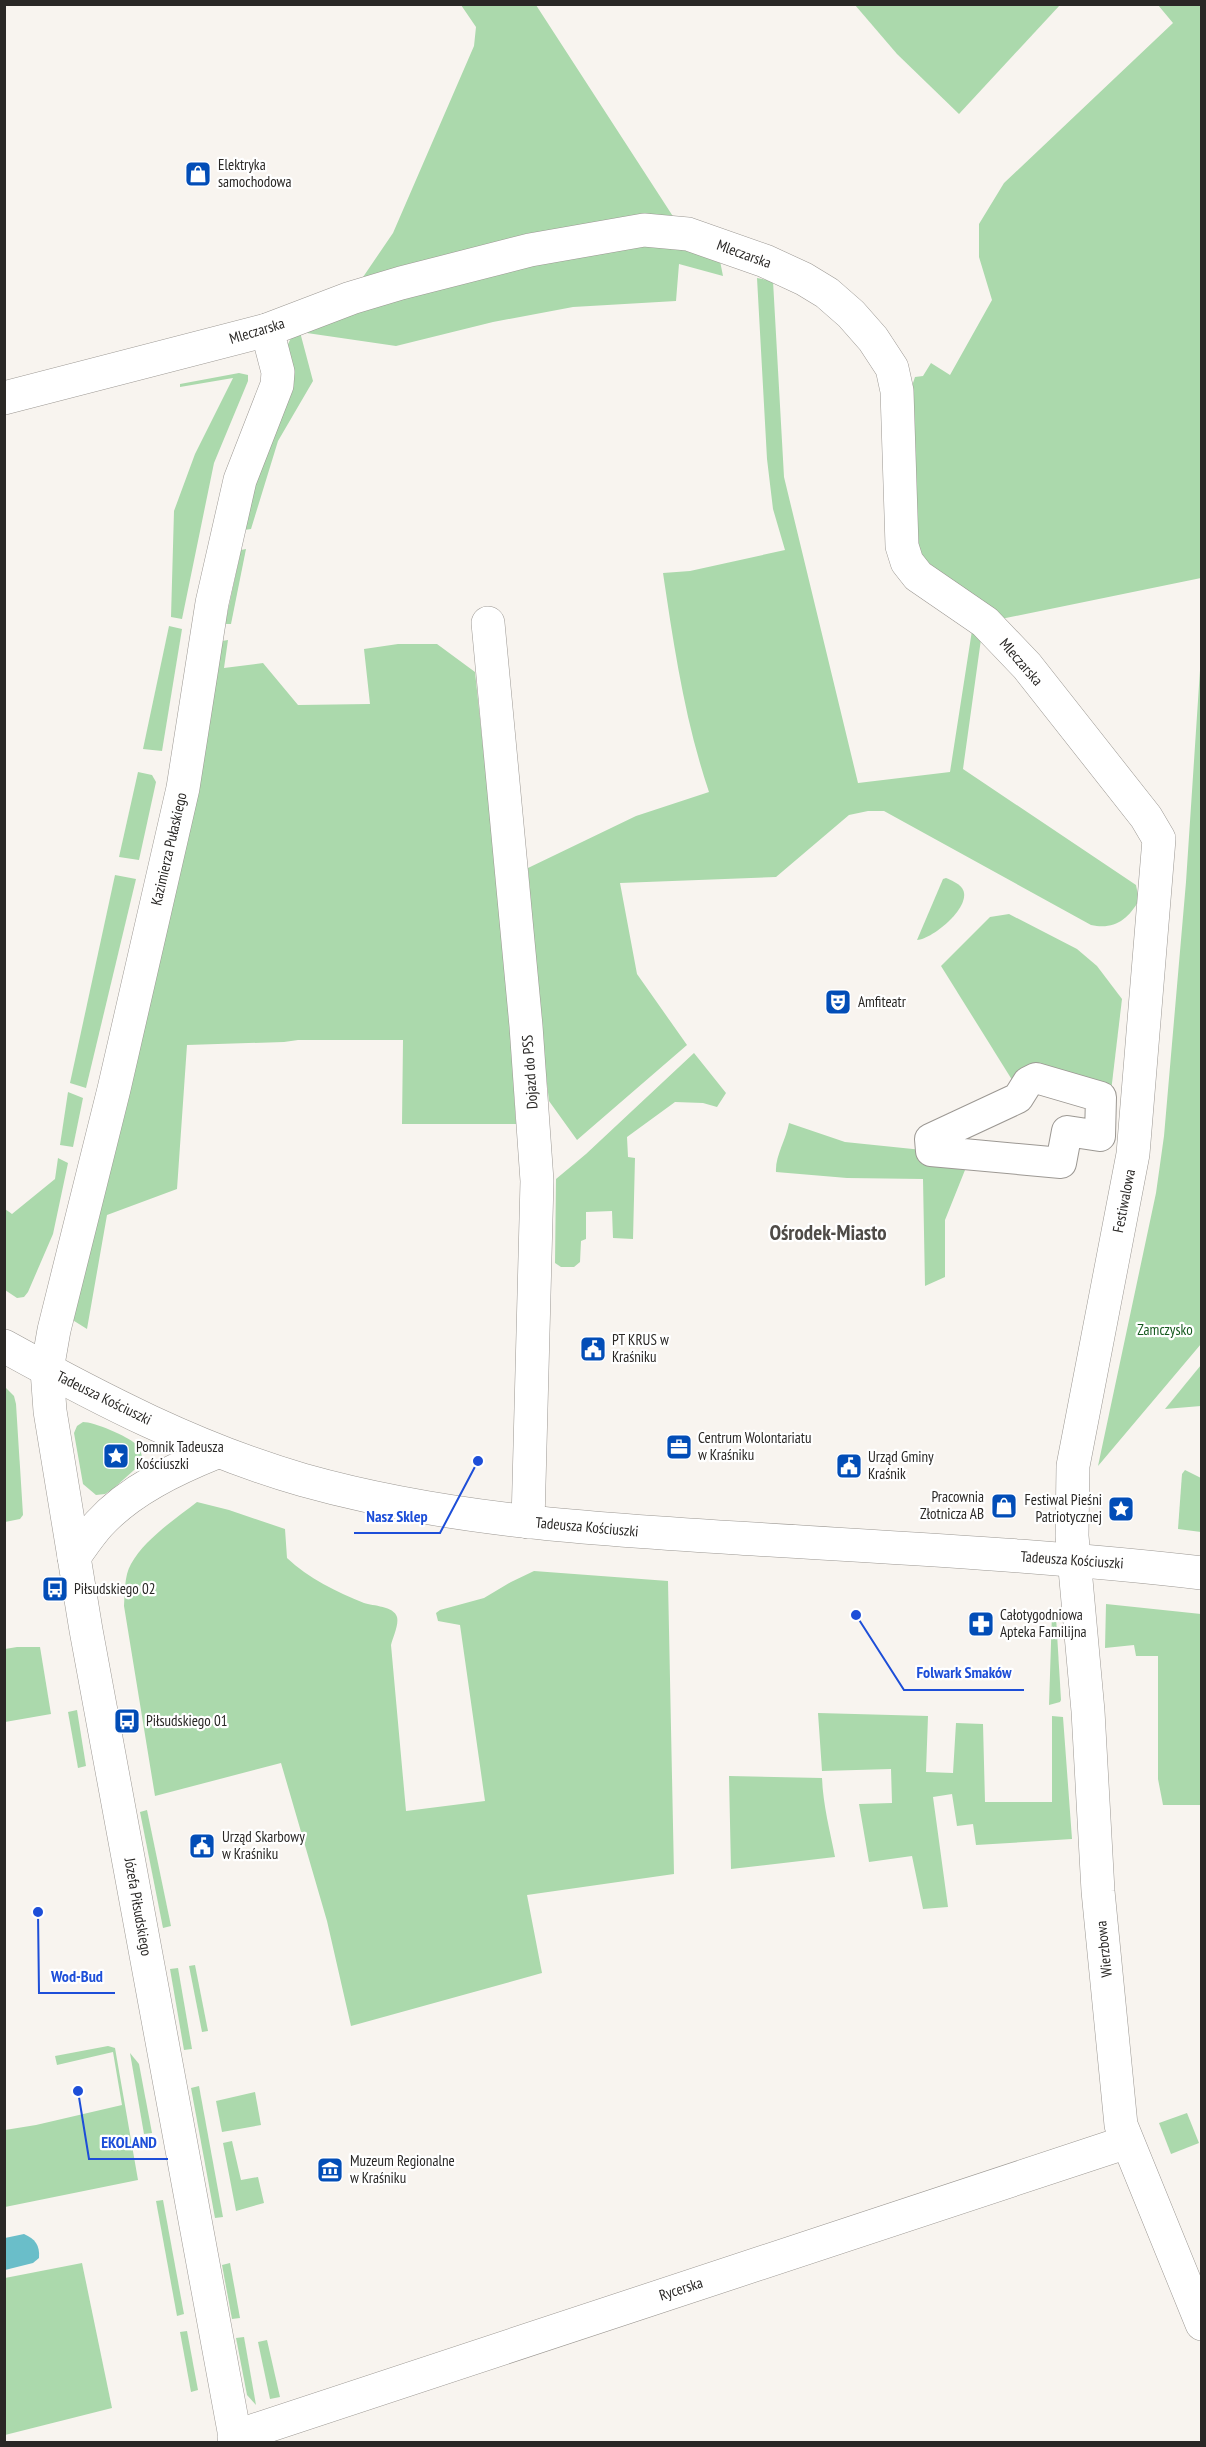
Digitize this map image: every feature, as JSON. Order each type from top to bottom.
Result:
[{"type":"street","name":"Mleczarska","points":[[4,398],[267,330],[351,298],[530,250],[644,230],[688,234],[765,261],[804,279],[827,293],[851,314],[873,339],[891,368],[897,391],[902,546],[907,562],[925,583],[986,622],[1027,666],[1146,817],[1159,839]]},
{"type":"street","name":"Kazimierza Pułaskiego","points":[[47,1370],[54,1330],[114,1089],[183,788],[212,603],[240,480],[277,385],[278,372],[267,330]]},
{"type":"street","name":"Dojazd do PSS","points":[[488,623],[526,1026],[537,1181],[528,1522]]},
{"type":"street","name":"Festiwalowa","points":[[1074,1559],[1073,1466],[1133,1155],[1159,839]]},
{"type":"street","points":[[1036,1078],[1101,1097],[1100,1136],[1067,1131],[1061,1163],[931,1151],[930,1139],[1018,1098],[1028,1082],[1036,1078]]},
{"type":"street","name":"Tadeusza Kościuszki","points":[[4,1346],[47,1370],[217,1452],[303,1480],[391,1501],[528,1522],[698,1536],[1074,1559],[1202,1573]]},
{"type":"street","name":"Józefa Piłsudskiego","points":[[47,1370],[50,1411],[74,1557],[235,2440]]},
{"type":"street","points":[[74,1557],[100,1524],[126,1502],[180,1467],[217,1452]]},
{"type":"street","name":"Wierzbowa","points":[[1074,1559],[1088,1711],[1099,1903],[1121,2125],[1202,2324]]},
{"type":"street","name":"Rycerska","points":[[235,2440],[1127,2142]]},
{"type":"green space","points":[[461,5],[536,5],[676,221],[361,280],[393,233],[474,46],[476,27]]},
{"type":"green space","points":[[855,5],[1060,5],[959,114],[897,54]]},
{"type":"green space","points":[[1158,5],[1201,5],[1201,578],[996,620],[938,580],[915,550],[903,413],[915,377],[923,376],[931,363],[950,375],[992,300],[979,257],[979,224],[1004,183],[1173,23]]},
{"type":"green space","points":[[652,245],[679,248],[720,261],[723,276],[679,264],[676,301],[573,307],[493,322],[396,346],[300,332],[313,381],[278,441],[251,529],[244,530],[286,348],[294,332],[483,270]]},
{"type":"green space","points":[[757,278],[773,281],[784,477],[858,783],[950,772],[973,624],[982,632],[963,769],[1136,885],[1139,900],[1120,922],[1107,926],[1091,925],[884,811],[868,811],[849,815],[776,877],[620,883],[637,974],[687,1045],[577,1140],[549,1101],[540,1023],[528,868],[636,816],[709,792],[687,711],[663,573],[690,571],[785,550],[773,509],[767,459]]},
{"type":"green space","points":[[239,373],[248,375],[248,381],[214,463],[182,619],[171,617],[174,511],[195,454],[233,378],[180,387],[180,384]]},
{"type":"green space","points":[[246,549],[231,624],[225,624],[241,550]]},
{"type":"green space","points":[[169,626],[182,629],[162,751],[143,749]]},
{"type":"green space","points":[[228,640],[224,668],[263,663],[298,705],[370,704],[364,649],[398,644],[437,644],[475,672],[508,979],[516,1124],[402,1124],[403,1040],[298,1040],[187,1045],[177,1189],[107,1215],[87,1329],[71,1319],[222,641]]},
{"type":"green space","name":"Zamczysko","points":[[1201,655],[1201,1344],[1098,1466],[1156,1193],[1164,1136],[1186,882]]},
{"type":"green space","points":[[138,772],[152,775],[156,782],[139,860],[119,857]]},
{"type":"green space","points":[[115,875],[136,879],[86,1088],[70,1083]]},
{"type":"green space","points":[[946,878],[962,888],[964,895],[962,903],[957,912],[941,928],[917,940],[943,879]]},
{"type":"green space","points":[[1009,914],[1077,949],[1097,966],[1122,999],[1110,1100],[1014,1083],[941,966],[990,917]]},
{"type":"green space","points":[[694,1053],[726,1093],[717,1107],[703,1103],[675,1102],[627,1137],[628,1157],[635,1158],[633,1239],[613,1238],[612,1211],[586,1212],[586,1239],[581,1241],[580,1262],[574,1267],[561,1267],[555,1263],[556,1179]]},
{"type":"green space","points":[[68,1092],[83,1098],[73,1147],[60,1145]]},
{"type":"green space","points":[[789,1123],[845,1142],[971,1155],[945,1220],[945,1277],[925,1286],[923,1179],[847,1178],[776,1172],[777,1160]]},
{"type":"green space","points":[[58,1158],[68,1163],[53,1234],[28,1292],[24,1297],[17,1298],[5,1290],[5,1209],[12,1214],[55,1179]]},
{"type":"green space","points":[[1201,1365],[1201,1406],[1165,1409]]},
{"type":"green space","points":[[5,1387],[14,1396],[16,1404],[23,1515],[20,1519],[5,1522]]},
{"type":"green space","points":[[83,1422],[125,1437],[136,1444],[141,1453],[143,1462],[105,1494],[96,1495],[83,1484],[74,1433],[77,1426]]},
{"type":"green space","points":[[1185,1470],[1201,1478],[1201,1532],[1178,1529],[1182,1474]]},
{"type":"green space","points":[[197,1502],[285,1529],[287,1558],[295,1565],[323,1584],[364,1603],[395,1613],[397,1624],[391,1645],[406,1811],[485,1801],[460,1625],[438,1621],[436,1613],[484,1598],[534,1571],[668,1581],[674,1874],[527,1895],[542,1973],[351,2026],[327,1921],[281,1763],[155,1796],[124,1606],[126,1579],[131,1564],[144,1546]]},
{"type":"green space","points":[[1106,1604],[1201,1614],[1201,1805],[1163,1805],[1158,1779],[1158,1656],[1136,1656],[1134,1645],[1105,1648]]},
{"type":"green space","points":[[1052,1613],[1056,1617],[1061,1700],[1049,1705]]},
{"type":"green space","points":[[40,1647],[51,1714],[5,1722],[5,1649]]},
{"type":"green space","points":[[77,1710],[86,1766],[78,1768],[68,1712]]},
{"type":"green space","points":[[818,1713],[928,1716],[926,1772],[953,1773],[956,1723],[983,1724],[985,1802],[1052,1802],[1052,1716],[1063,1717],[1072,1839],[976,1845],[973,1824],[957,1826],[952,1794],[933,1797],[948,1907],[923,1909],[912,1856],[869,1862],[859,1804],[892,1803],[891,1769],[822,1771]]},
{"type":"green space","points":[[729,1776],[822,1778],[825,1808],[835,1857],[731,1869]]},
{"type":"green space","points":[[147,1810],[171,1926],[163,1928],[140,1812]]},
{"type":"green space","points":[[195,1965],[208,2031],[202,2032],[189,1966]]},
{"type":"green space","points":[[178,1968],[192,2049],[184,2050],[170,1969]]},
{"type":"green space","points":[[108,2046],[115,2048],[138,2180],[5,2207],[5,2130],[122,2105],[113,2052],[57,2065],[55,2056]]},
{"type":"green space","points":[[130,2053],[139,2064],[152,2133],[144,2134]]},
{"type":"green space","points":[[199,2086],[223,2217],[215,2218],[191,2088]]},
{"type":"green space","points":[[255,2092],[261,2125],[222,2132],[216,2101]]},
{"type":"green space","points":[[1187,2113],[1199,2143],[1171,2154],[1159,2123]]},
{"type":"green space","points":[[232,2141],[241,2180],[258,2177],[264,2203],[236,2211],[223,2143]]},
{"type":"green space","points":[[163,2200],[184,2314],[177,2316],[156,2201]]},
{"type":"green space","points":[[82,2263],[112,2408],[5,2435],[5,2278]]},
{"type":"green space","points":[[230,2263],[240,2318],[232,2319],[222,2265]]},
{"type":"green space","points":[[187,2331],[198,2390],[191,2392],[180,2332]]},
{"type":"green space","points":[[244,2337],[256,2405],[247,2395],[236,2338]]},
{"type":"green space","points":[[267,2340],[280,2397],[270,2399],[258,2342]]},
{"type":"water","points":[[24,2234],[36,2243],[39,2258],[33,2263],[5,2270],[5,2238]]},
{"type":"place","name":"Elektryka samochodowa","points":[[198,174]]},
{"type":"place","name":"Amfiteatr","points":[[838,1002]]},
{"type":"place","name":"PT KRUS w Kraśniku","points":[[593,1349]]},
{"type":"place","name":"Centrum Wolontariatu w Kraśniku","points":[[679,1447]]},
{"type":"place","name":"Pomnik Tadeusza Kościuszki","points":[[116,1456]]},
{"type":"place","name":"Nasz Sklep","points":[[478,1461]]},
{"type":"place","name":"Urząd Gminy Kraśnik","points":[[849,1466]]},
{"type":"place","name":"Pracownia Złotnicza AB","points":[[1004,1506]]},
{"type":"place","name":"Festiwal Pieśni Patriotycznej","points":[[1121,1509]]},
{"type":"place","name":"Piłsudskiego 02","points":[[55,1589]]},
{"type":"place","name":"Folwark Smaków","points":[[856,1615]]},
{"type":"place","name":"Całotygodniowa Apteka Familijna","points":[[981,1624]]},
{"type":"place","name":"Piłsudskiego 01","points":[[127,1721]]},
{"type":"place","name":"Urząd Skarbowy w Kraśniku","points":[[202,1846]]},
{"type":"place","name":"Wod-Bud","points":[[38,1912]]},
{"type":"place","name":"EKOLAND","points":[[78,2091]]},
{"type":"place","name":"Muzeum Regionalne w Kraśniku","points":[[330,2170]]},
{"type":"district","name":"Ośrodek-Miasto","points":[[828,1233]]}]
